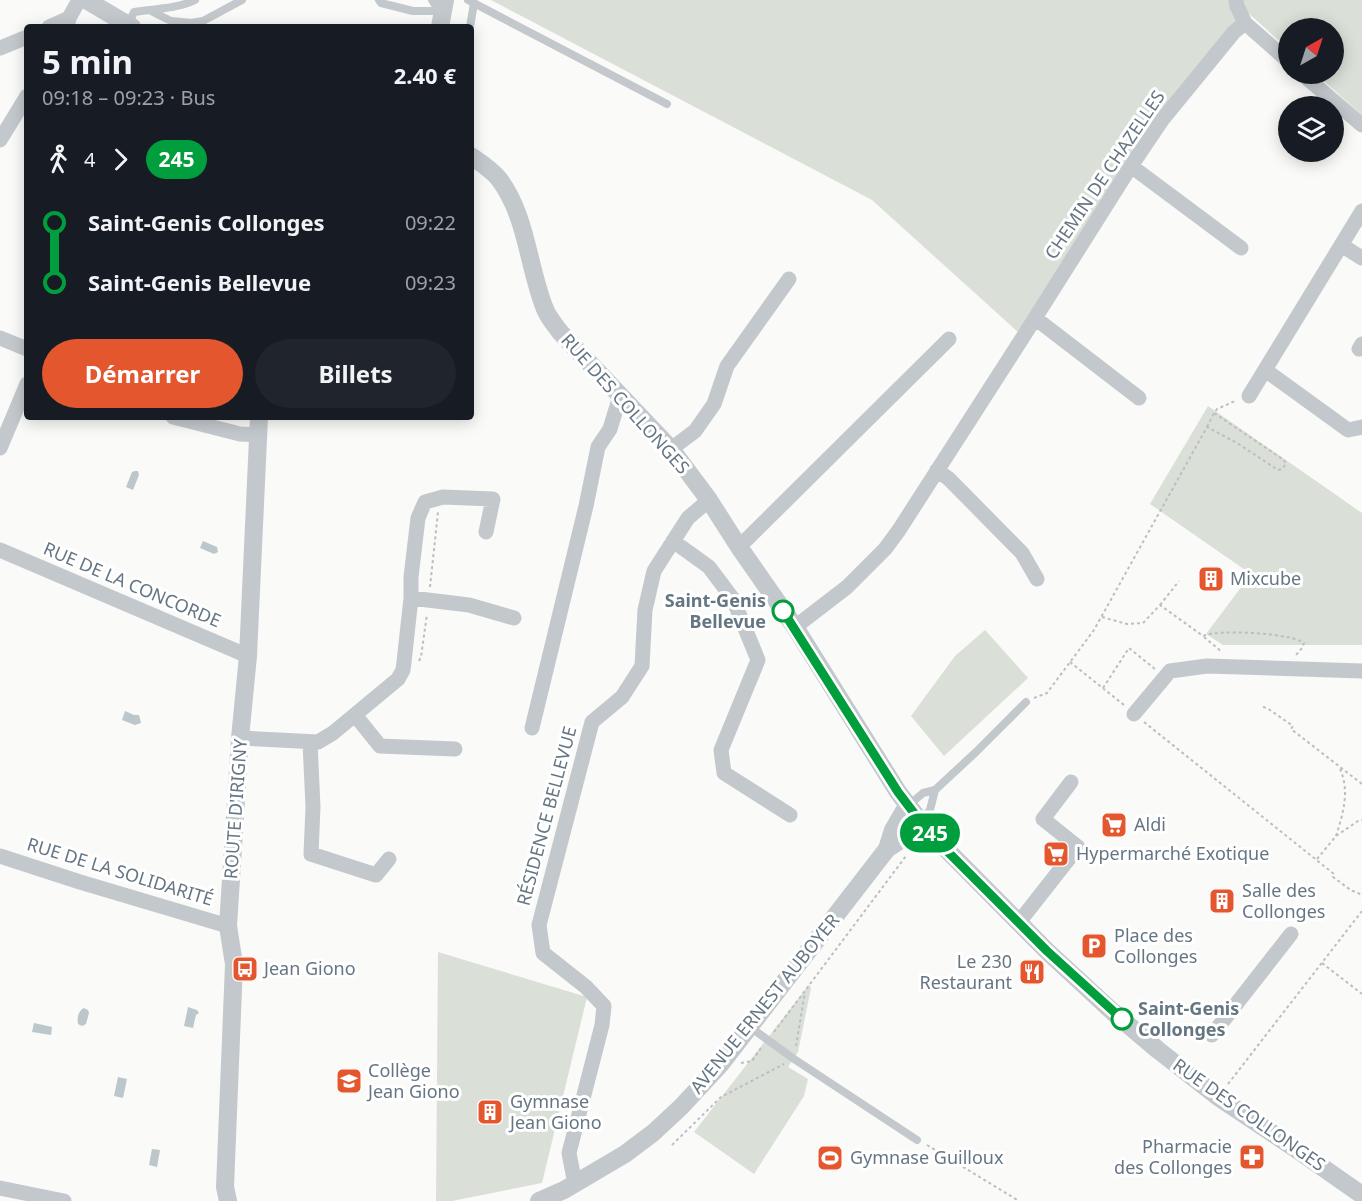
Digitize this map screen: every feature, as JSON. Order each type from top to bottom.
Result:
[{"type":"street","points":[[68,23],[79,0]]},
{"type":"street","points":[[86,0],[127,24]]},
{"type":"street","points":[[1236,0],[1245,22],[1278,52]]},
{"type":"street","name":"CHEMIN DE CHAZELLES","points":[[795,627],[847,587],[885,549],[1162,120],[1234,32],[1245,22]]},
{"type":"street","points":[[0,48],[24,38]]},
{"type":"street","points":[[1314,84],[1362,125]]},
{"type":"street","points":[[0,140],[24,101]]},
{"type":"street","name":"RUE DES COLLONGES","points":[[474,158],[498,178],[509,195],[520,223],[545,311],[560,332],[671,449],[709,500],[738,547],[795,627],[907,806],[940,844],[1047,951],[1113,1012],[1218,1097],[1362,1195]]},
{"type":"street","points":[[1131,166],[1241,248]]},
{"type":"street","points":[[1249,396],[1362,211]]},
{"type":"street","points":[[1341,245],[1362,258]]},
{"type":"street","points":[[671,449],[695,431],[714,404],[727,366],[789,279]]},
{"type":"street","points":[[1035,318],[1139,398]]},
{"type":"street","points":[[0,339],[24,348]]},
{"type":"street","points":[[738,547],[949,339]]},
{"type":"street","points":[[1265,370],[1348,430],[1362,427]]},
{"type":"street","points":[[0,448],[24,391]]},
{"type":"street","points":[[532,729],[598,447],[610,429],[620,396]]},
{"type":"street","points":[[185,420],[240,434],[259,426]]},
{"type":"street","name":"ROUTE D'IRIGNY","points":[[228,1201],[225,1187],[234,964],[228,926],[240,738],[248,656],[259,426]]},
{"type":"street","points":[[937,470],[949,479],[1022,553],[1037,579]]},
{"type":"street","points":[[240,738],[318,742],[398,679],[403,670],[418,518],[425,502],[443,497],[493,499],[486,532]]},
{"type":"street","name":"RÉSIDENCE BELLEVUE","points":[[567,1192],[569,1153],[602,1025],[604,1006],[586,987],[543,953],[538,925],[592,722],[622,697],[642,666],[645,610],[654,571],[688,519],[709,500]]},
{"type":"street","points":[[673,541],[709,567],[734,599],[758,660],[721,750],[724,773],[790,815]]},
{"type":"street","name":"RUE DE LA CONCORDE","points":[[0,550],[248,656]]},
{"type":"street","points":[[411,598],[469,605],[514,618]]},
{"type":"street","points":[[1134,714],[1170,671],[1208,666],[1362,671]]},
{"type":"street","points":[[355,715],[381,746],[455,749]]},
{"type":"street","points":[[310,741],[313,807],[311,854],[376,875],[389,859]]},
{"type":"street","points":[[1019,922],[1078,847],[1043,819],[1071,782]]},
{"type":"street","name":"AVENUE ERNEST AUBOYER","points":[[539,1201],[567,1192],[625,1154],[653,1133],[681,1107],[720,1065],[886,849],[893,830],[907,806]]},
{"type":"street","name":"AVENUE ERNEST AUBOYER","points":[[886,849],[902,839],[920,821]]},
{"type":"street","name":"RUE DE LA SOLIDARITÉ","points":[[0,856],[228,926]]},
{"type":"street","points":[[1212,1035],[1291,934]]},
{"type":"street","points":[[0,1188],[64,1201]]},
{"type":"lane","points":[[131,24],[134,12],[168,8],[188,4],[195,0]]},
{"type":"lane","points":[[149,10],[171,21],[190,23],[202,21],[242,0]]},
{"type":"lane","points":[[379,0],[381,3],[413,11],[440,10]]},
{"type":"lane","points":[[470,24],[471,1],[667,104]]},
{"type":"lane","points":[[907,806],[923,793],[935,790],[1026,702]]},
{"type":"lane","points":[[920,821],[930,810],[935,790]]},
{"type":"lane","points":[[750,1027],[794,1059],[917,1140]]},
{"type":"path","points":[[1026,702],[1047,693],[1094,630],[1214,413],[1217,409],[1249,396]]},
{"type":"path","points":[[1207,427],[1237,443],[1278,470],[1286,464],[1284,460],[1214,413]]},
{"type":"path","points":[[1101,617],[1127,624],[1143,623],[1179,581]]},
{"type":"path","points":[[1160,605],[1222,651]]},
{"type":"path","points":[[1203,636],[1216,633],[1245,633],[1279,635],[1300,640],[1304,643],[1295,656],[1292,669]]},
{"type":"path","points":[[1103,688],[1130,648],[1166,677]]},
{"type":"path","points":[[1070,662],[1335,874],[1333,877],[1362,896]]},
{"type":"path","points":[[1263,707],[1268,708],[1293,726],[1291,729],[1362,784]]},
{"type":"path","points":[[1336,836],[1346,799],[1344,778],[1339,766]]},
{"type":"path","points":[[1316,860],[1336,836],[1362,820]]},
{"type":"path","points":[[720,1065],[752,1061],[909,852]]},
{"type":"path","points":[[1218,1097],[1362,911]]},
{"type":"path","points":[[1322,963],[1362,994]]},
{"type":"path","points":[[672,1145],[721,1097],[794,1059],[805,990]]},
{"type":"path","points":[[917,1140],[1019,1201]]},
{"type":"shaded area","points":[[491,0],[1362,0],[1362,115],[1344,99],[1344,96],[1341,96],[1327,84],[1344,84],[1344,18],[1278,18],[1278,40],[1245,10],[1018,332],[872,200]]},
{"type":"shaded area","points":[[1208,406],[1362,513],[1362,645],[1223,645],[1206,634],[1251,574],[1150,504]]},
{"type":"shaded area","points":[[138,471],[139,475],[133,490],[126,487],[132,472]]},
{"type":"shaded area","points":[[203,541],[217,547],[218,552],[214,554],[200,548]]},
{"type":"shaded area","points":[[985,630],[1028,678],[944,756],[911,716],[955,656]]},
{"type":"shaded area","points":[[125,711],[139,715],[141,723],[135,725],[122,720]]},
{"type":"shaded area","points":[[438,952],[587,997],[542,1183],[452,1201],[436,1201]]},
{"type":"shaded area","points":[[809,985],[811,988],[798,1052],[788,1067],[808,1079],[804,1096],[754,1174],[694,1132]]},
{"type":"shaded area","points":[[188,1007],[199,1013],[196,1015],[193,1028],[184,1026]]},
{"type":"shaded area","points":[[84,1008],[89,1013],[86,1024],[82,1026],[78,1024],[78,1017]]},
{"type":"shaded area","points":[[34,1023],[52,1027],[51,1035],[32,1032]]},
{"type":"shaded area","points":[[118,1077],[127,1079],[123,1098],[114,1096]]},
{"type":"shaded area","points":[[152,1149],[160,1150],[157,1167],[149,1165]]},
{"type":"bus line","name":"245","points":[[783,611],[907,806],[940,844],[1047,951],[1122,1019]]},
{"type":"place","name":"Mixcube","points":[[1211,579]]},
{"type":"place","name":"Saint-Genis Bellevue","points":[[783,611]]},
{"type":"place","name":"Aldi","points":[[1114,825]]},
{"type":"place","name":"Hypermarché Exotique","points":[[1056,854]]},
{"type":"place","name":"Salle des Collonges","points":[[1222,901]]},
{"type":"place","name":"Place des Collonges","points":[[1094,946]]},
{"type":"place","name":"Jean Giono","points":[[245,969]]},
{"type":"place","name":"Le 230 Restaurant","points":[[1032,972]]},
{"type":"place","name":"Saint-Genis Collonges","points":[[1122,1019]]},
{"type":"place","name":"Collège Jean Giono","points":[[349,1081]]},
{"type":"place","name":"Gymnase Jean Giono","points":[[490,1112]]},
{"type":"place","name":"Pharmacie des Collonges","points":[[1252,1157]]},
{"type":"place","name":"Gymnase Guilloux","points":[[830,1158]]}]
